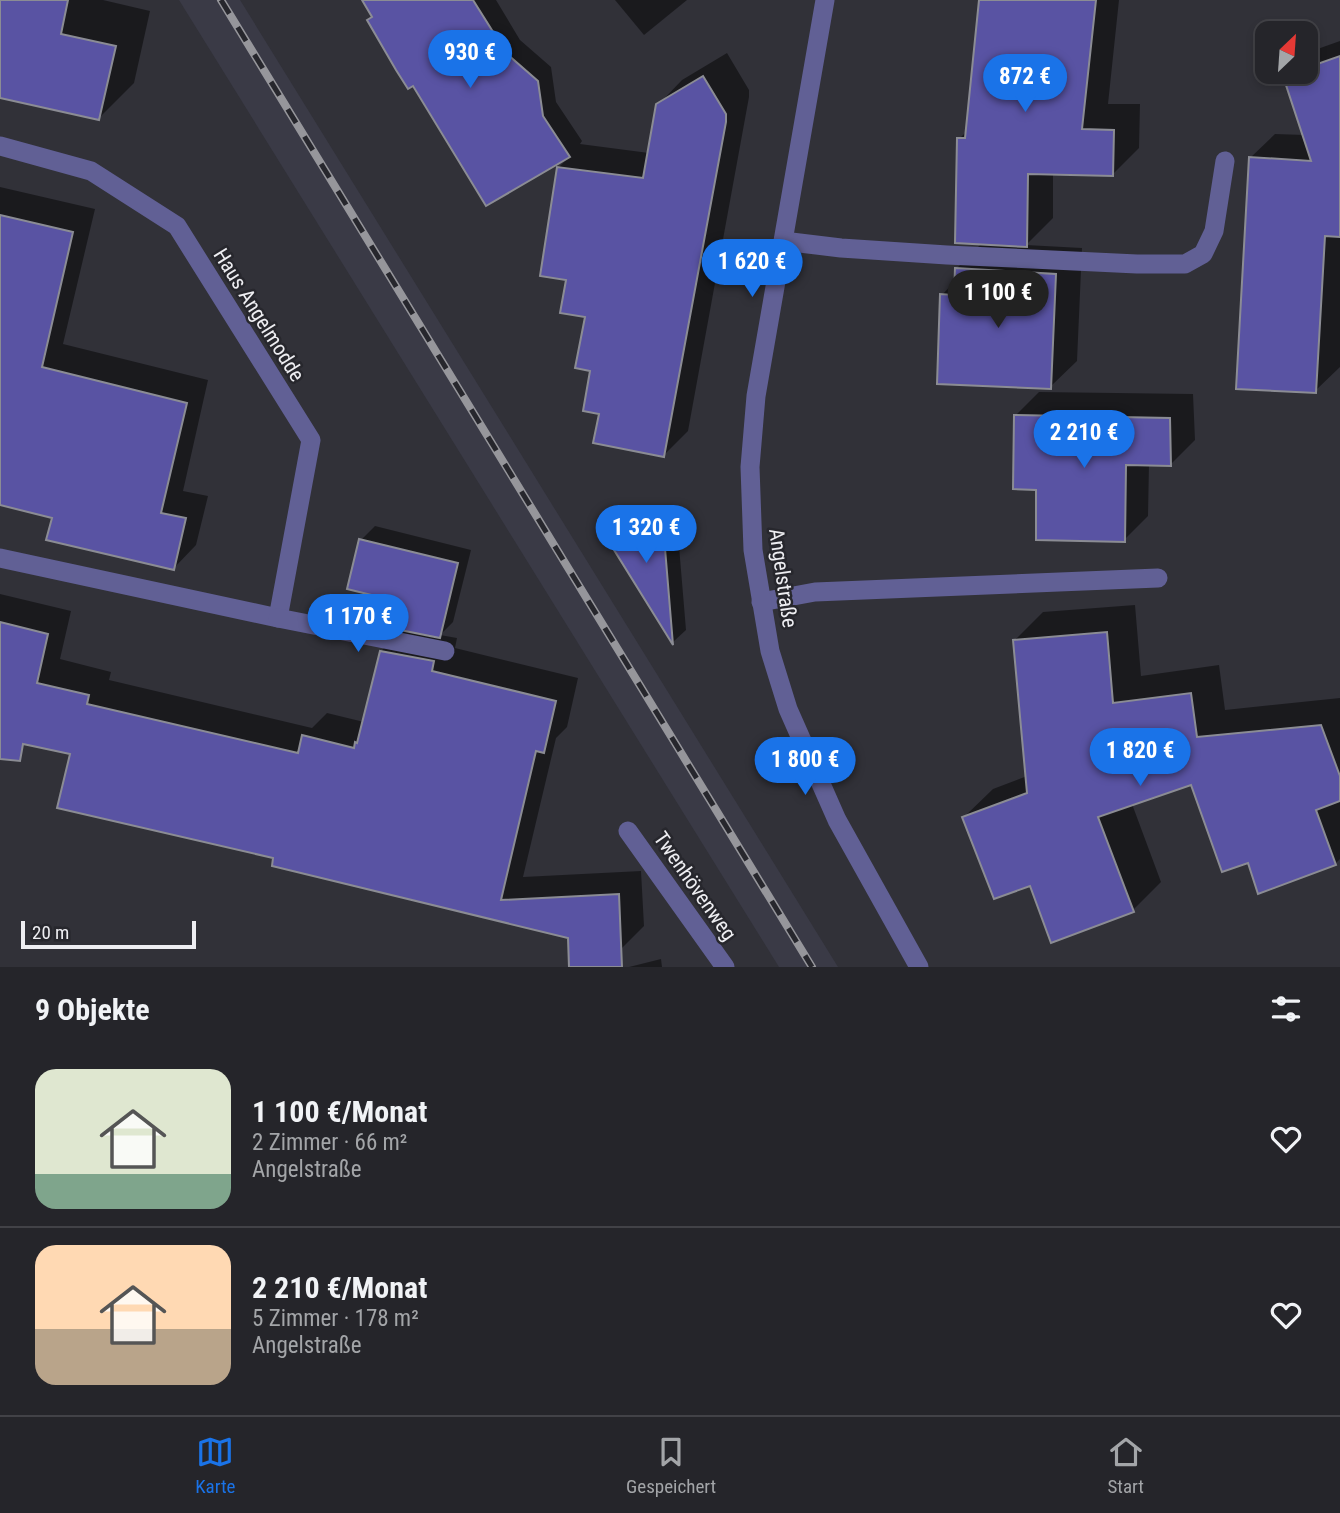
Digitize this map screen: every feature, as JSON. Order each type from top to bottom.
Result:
[{"type":"street","name":"Angelstraße","points":[[825,0],[756,396],[750,467],[753,550],[770,651],[788,709],[837,820],[919,967]]},
{"type":"street","name":"Haus Angelmodde","points":[[0,146],[91,171],[177,226],[311,440],[278,618]]},
{"type":"street","points":[[783,241],[934,254],[1185,264],[1203,254],[1214,231],[1225,161]]},
{"type":"street","points":[[0,558],[445,651]]},
{"type":"street","points":[[761,602],[815,592],[1158,578]]},
{"type":"street","name":"Twenhövenweg","points":[[628,831],[725,967]]},
{"type":"shaded area","points":[[179,0],[240,0],[838,967],[779,967]]},
{"type":"building","points":[[0,0],[68,0],[61,34],[116,46],[99,120],[0,98]]},
{"type":"building","points":[[362,0],[473,0],[507,54],[538,81],[543,116],[570,157],[486,206],[413,86],[408,89],[396,70],[367,20],[372,17]]},
{"type":"building","points":[[979,0],[1096,0],[1082,129],[1114,130],[1113,176],[1028,174],[1027,247],[955,243],[957,138],[965,138]]},
{"type":"building","points":[[1340,56],[1340,237],[1325,236],[1316,393],[1236,389],[1249,157],[1311,161],[1286,84],[1318,84],[1318,64]]},
{"type":"building","points":[[703,76],[726,114],[726,122],[664,457],[593,443],[599,414],[583,411],[590,371],[575,368],[585,317],[560,313],[566,280],[540,276],[557,167],[643,178],[656,104]]},
{"type":"building","points":[[0,215],[73,232],[42,367],[187,403],[161,513],[186,518],[174,570],[46,540],[52,518],[0,505]]},
{"type":"building","points":[[955,268],[1056,274],[1051,389],[937,384],[940,294],[954,295]]},
{"type":"building","points":[[1014,415],[1170,418],[1171,466],[1126,465],[1125,542],[1036,540],[1036,490],[1013,489]]},
{"type":"building","points":[[636,519],[663,524],[673,645],[606,537]]},
{"type":"building","points":[[359,539],[458,563],[440,638],[385,627],[392,600],[347,589]]},
{"type":"building","points":[[0,622],[48,634],[37,683],[89,695],[87,704],[298,753],[302,735],[354,748],[380,651],[434,661],[432,671],[556,701],[544,753],[536,751],[501,900],[619,894],[622,967],[569,967],[568,938],[272,866],[273,858],[57,808],[70,754],[23,744],[20,761],[0,759]]},
{"type":"building","points":[[1107,632],[1113,703],[1191,693],[1197,737],[1321,725],[1340,776],[1340,801],[1316,810],[1336,865],[1258,894],[1248,863],[1222,872],[1191,785],[1098,817],[1134,912],[1051,943],[1030,886],[994,899],[962,817],[1027,793],[1013,640]]},
{"type":"railway","points":[[221,0],[812,967]]}]
